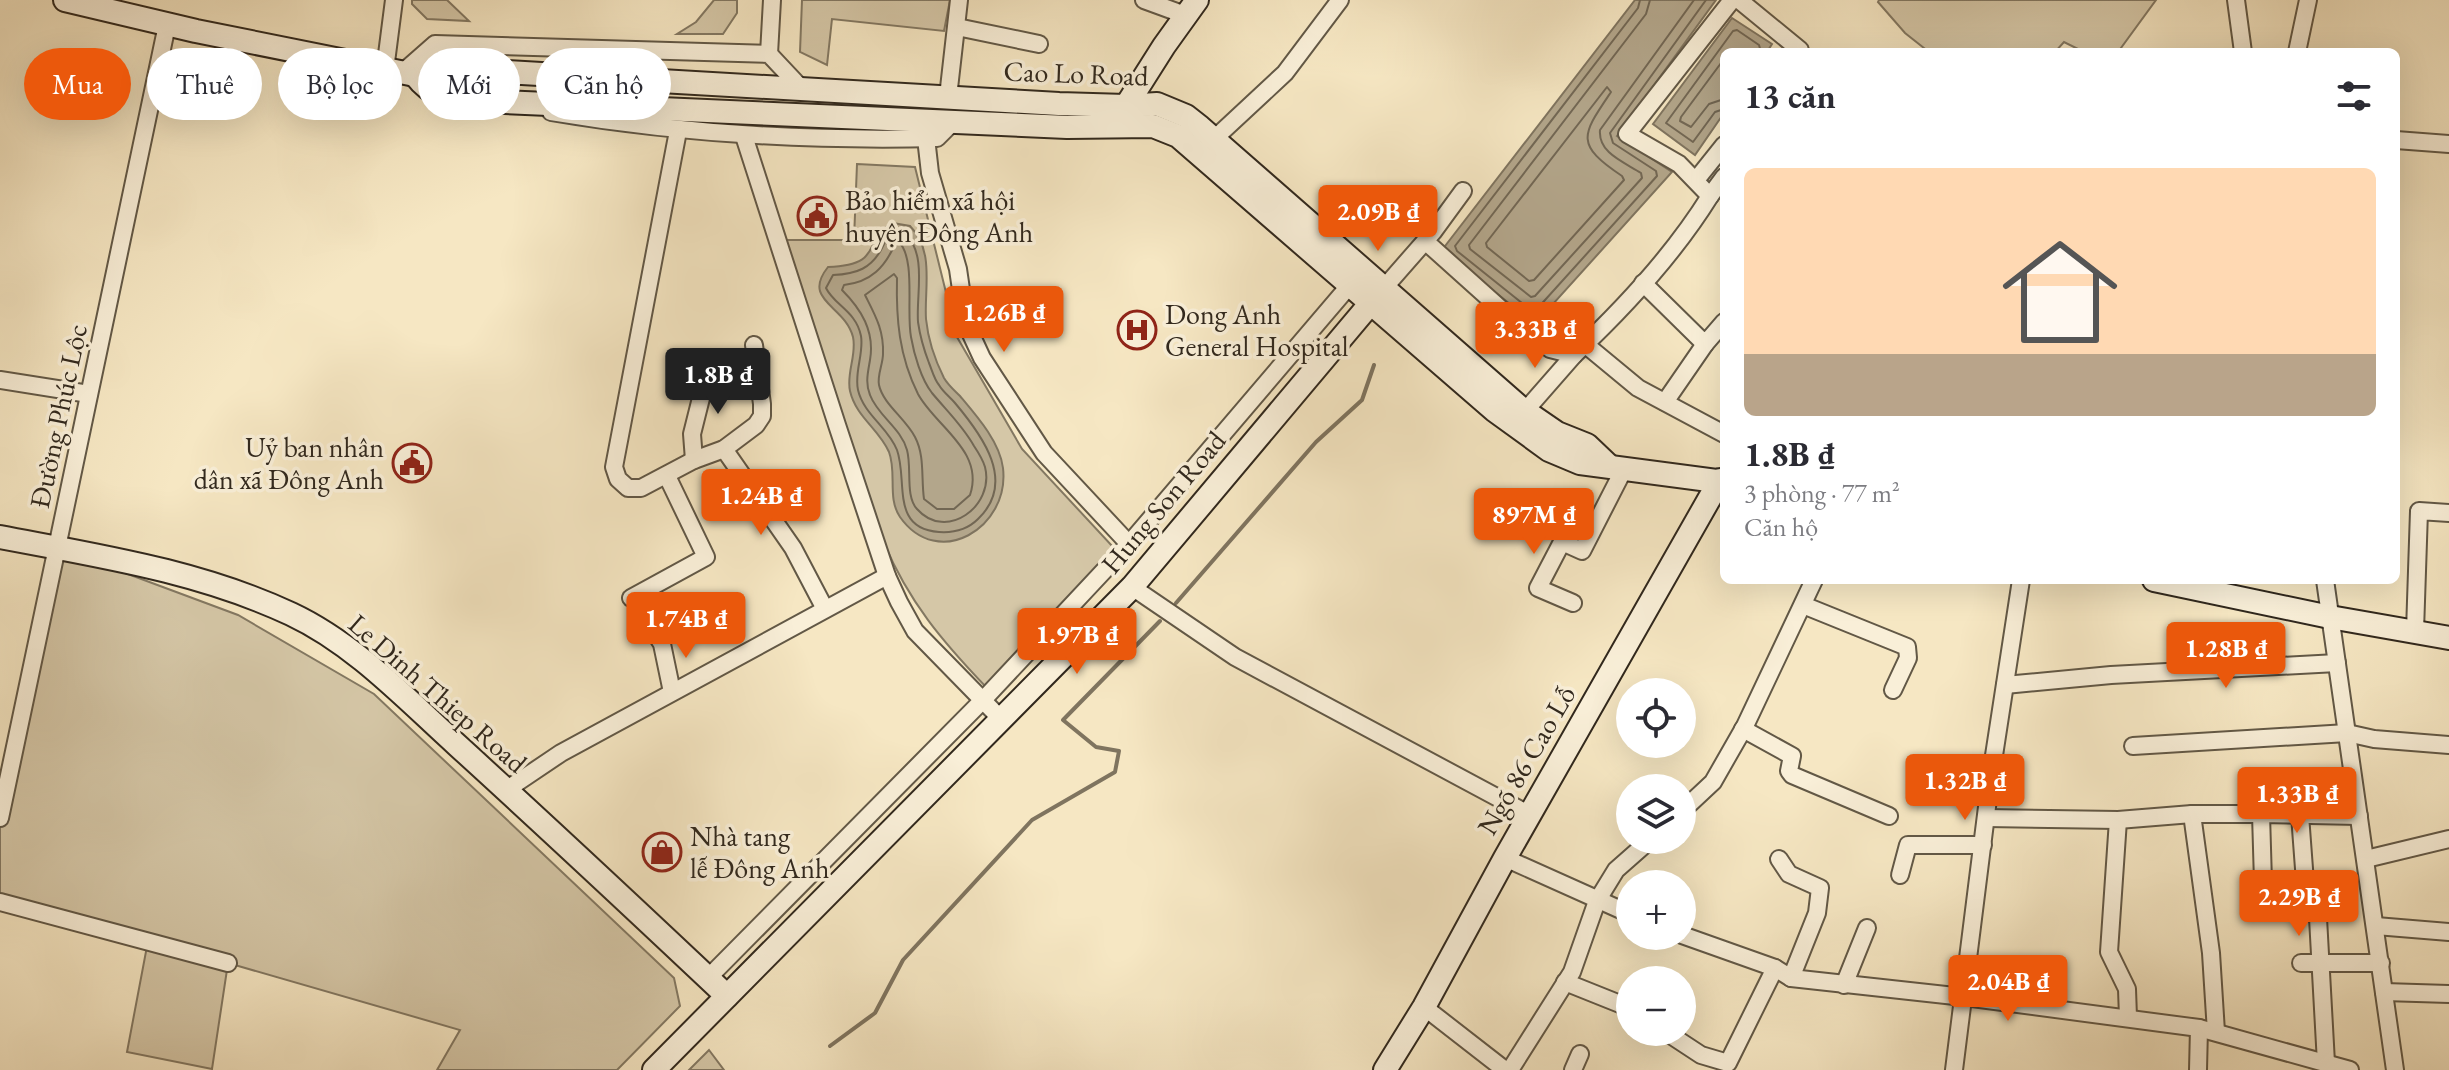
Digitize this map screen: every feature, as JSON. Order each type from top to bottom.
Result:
[{"type":"main road","name":"Cao Lo Road","points":[[78,1],[167,25],[279,48]]},
{"type":"main road","points":[[1124,116],[1191,8]]},
{"type":"main road","name":"Cao Lo Road","points":[[402,73],[454,69],[801,88],[948,97],[1124,116],[1178,136],[1349,286],[1377,296],[1525,411],[1557,433],[1587,445],[1616,467]]},
{"type":"main road","name":"Cao Lo Road","points":[[520,104],[820,127],[955,120],[1067,127],[1124,116],[1157,104],[1186,116],[1521,431],[1549,450],[1580,463],[1720,479]]},
{"type":"main road","name":"Hung Son Road","points":[[654,1070],[1132,587],[1377,296]]},
{"type":"main road","name":"Ngõ 86 Cao Lỗ","points":[[1385,1070],[1424,1007],[1505,858],[1720,484]]},
{"type":"main road","name":"Le Dinh Thiep Road","points":[[0,537],[182,573],[237,591],[294,616],[338,642],[394,688],[727,996]]},
{"type":"main road","points":[[2192,584],[2231,588],[2330,617],[2449,638]]},
{"type":"street","points":[[394,0],[399,48]]},
{"type":"street","points":[[769,54],[772,0]]},
{"type":"street","points":[[948,97],[959,0]]},
{"type":"street","points":[[1144,0],[1191,8]]},
{"type":"street","points":[[1213,140],[1285,73],[1340,0]]},
{"type":"street","points":[[1710,196],[1679,164],[1627,134],[1732,0]]},
{"type":"street","points":[[1739,0],[1798,48]]},
{"type":"street","points":[[2236,0],[2242,48]]},
{"type":"street","points":[[2298,48],[2308,0]]},
{"type":"street","name":"Đường Phúc Lộc","points":[[0,818],[3,787],[58,548],[167,25]]},
{"type":"street","points":[[957,27],[1039,44]]},
{"type":"street","points":[[402,72],[435,44],[769,54],[801,88]]},
{"type":"street","points":[[520,107],[678,131],[744,136],[820,127],[937,138],[955,120]]},
{"type":"street","points":[[678,131],[614,467],[618,479],[628,488],[641,488],[694,460],[724,449],[756,425],[762,416],[754,345]]},
{"type":"street","points":[[744,136],[887,576],[915,631],[1002,720]]},
{"type":"street","points":[[926,138],[930,173],[958,269],[964,310],[982,358],[1044,453],[1129,544]]},
{"type":"street","points":[[2400,140],[2449,144]]},
{"type":"street","points":[[1696,180],[1720,150]]},
{"type":"street","points":[[1525,411],[1643,283],[1695,221],[1720,182]]},
{"type":"street","points":[[1377,296],[1463,191]]},
{"type":"street","points":[[1425,241],[1550,349],[1580,350],[1638,388],[1720,432]]},
{"type":"street","points":[[1643,283],[1705,344]]},
{"type":"street","points":[[708,978],[983,700],[1129,544],[1349,286]]},
{"type":"street","points":[[1665,402],[1720,327]]},
{"type":"street","points":[[694,460],[692,434],[708,370]]},
{"type":"street","points":[[0,380],[89,394]]},
{"type":"street","points":[[724,449],[793,548],[825,609]]},
{"type":"street","points":[[1573,603],[1538,588],[1562,542],[1582,551],[1616,467]]},
{"type":"street","points":[[631,598],[706,557],[667,476]]},
{"type":"street","points":[[2415,631],[2419,511],[2449,513]]},
{"type":"street","points":[[506,790],[561,753],[887,576]]},
{"type":"street","points":[[1696,798],[1713,782],[1743,729],[1812,584]]},
{"type":"street","points":[[1954,1070],[1986,818],[2020,584]]},
{"type":"street","points":[[2326,584],[2395,1070]]},
{"type":"street","points":[[1132,587],[1235,657],[1530,815]]},
{"type":"street","points":[[1803,605],[1907,647],[1908,658],[1893,690]]},
{"type":"street","points":[[672,692],[662,644],[655,633],[689,622]]},
{"type":"street","points":[[2005,685],[2111,675],[2337,663]]},
{"type":"street","points":[[1743,729],[1792,756],[1789,771],[1792,775],[1889,816]]},
{"type":"street","points":[[2133,746],[2347,733],[2374,739],[2449,745]]},
{"type":"street","points":[[1986,818],[2118,820],[2192,814],[2359,816]]},
{"type":"street","points":[[2192,814],[2211,953],[2208,1030],[2198,1070]]},
{"type":"street","points":[[2261,814],[2263,882]]},
{"type":"street","points":[[2300,815],[2307,909],[2318,918],[2326,1063]]},
{"type":"street","points":[[2118,820],[2109,952],[2127,989],[2128,1017]]},
{"type":"street","points":[[2366,859],[2449,839]]},
{"type":"street","points":[[1900,875],[1908,845],[1983,845]]},
{"type":"street","points":[[1424,1007],[1508,1070],[1572,972],[1597,901],[1616,870],[1634,854]]},
{"type":"street","points":[[1505,858],[1616,908]]},
{"type":"street","points":[[1779,859],[1789,874],[1820,888],[1817,913],[1791,978]]},
{"type":"street","points":[[0,902],[228,963]]},
{"type":"street","points":[[2376,926],[2449,932]]},
{"type":"street","points":[[1844,985],[1867,928]]},
{"type":"street","points":[[1696,940],[1775,968],[1791,978],[2128,1017],[2208,1030],[2350,1070]]},
{"type":"street","points":[[2301,963],[2381,963]]},
{"type":"street","points":[[1687,1046],[1701,1055],[1728,1063],[1775,968]]},
{"type":"street","points":[[1565,982],[1616,1002]]},
{"type":"street","points":[[2384,992],[2449,994]]},
{"type":"street","points":[[1573,1070],[1580,1054]]},
{"type":"shaded area","points":[[412,0],[447,0],[469,21],[427,19],[412,4]]},
{"type":"shaded area","points":[[714,0],[737,0],[737,13],[723,34],[677,34],[696,22]]},
{"type":"shaded area","points":[[802,0],[950,0],[944,31],[832,19],[827,65],[800,52]]},
{"type":"shaded area","points":[[2156,0],[2121,48],[2076,48],[2064,42],[2059,48],[1924,48],[1905,33],[1878,2]]},
{"type":"shaded area","points":[[857,164],[915,167],[957,337],[1022,449],[1114,548],[986,687],[928,620],[904,584],[884,543],[783,240],[854,240]]},
{"type":"shaded area","points":[[58,548],[238,615],[374,694],[674,978],[680,1006],[617,1070],[437,1070],[460,1030],[228,963],[212,1069],[127,1052],[148,941],[0,902],[0,821]]},
{"type":"shaded area","points":[[709,1050],[724,1070],[689,1070]]},
{"type":"water","points":[[1635,0],[1716,0],[1617,136],[1672,172],[1535,324],[1442,250]]},
{"type":"water","points":[[1732,18],[1772,44],[1770,48],[1720,48],[1720,119],[1695,155],[1653,124]]},
{"type":"water","points":[[893,223],[910,226],[923,247],[927,271],[926,319],[935,357],[946,381],[986,429],[997,448],[1003,468],[1002,490],[995,509],[984,524],[968,535],[951,541],[933,541],[916,533],[896,510],[889,452],[857,408],[850,391],[853,337],[849,326],[827,303],[819,288],[828,267],[858,262],[866,256],[883,229]]},
{"type":"waterway","points":[[1176,603],[1316,442],[1362,400],[1374,365]]},
{"type":"waterway","points":[[830,1046],[875,1013],[903,960],[1032,820],[1115,772],[1119,751],[1096,747],[1063,720],[1160,621]]},
{"type":"place","name":"Bảo hiểm xã hội huyện Đông Anh","points":[[817,216]]},
{"type":"place","name":"Dong Anh General Hospital","points":[[1137,330]]},
{"type":"place","name":"Uỷ ban nhân dân xã Đông Anh","points":[[412,463]]},
{"type":"place","name":"Nhà tang lễ Đông Anh","points":[[662,852]]}]
